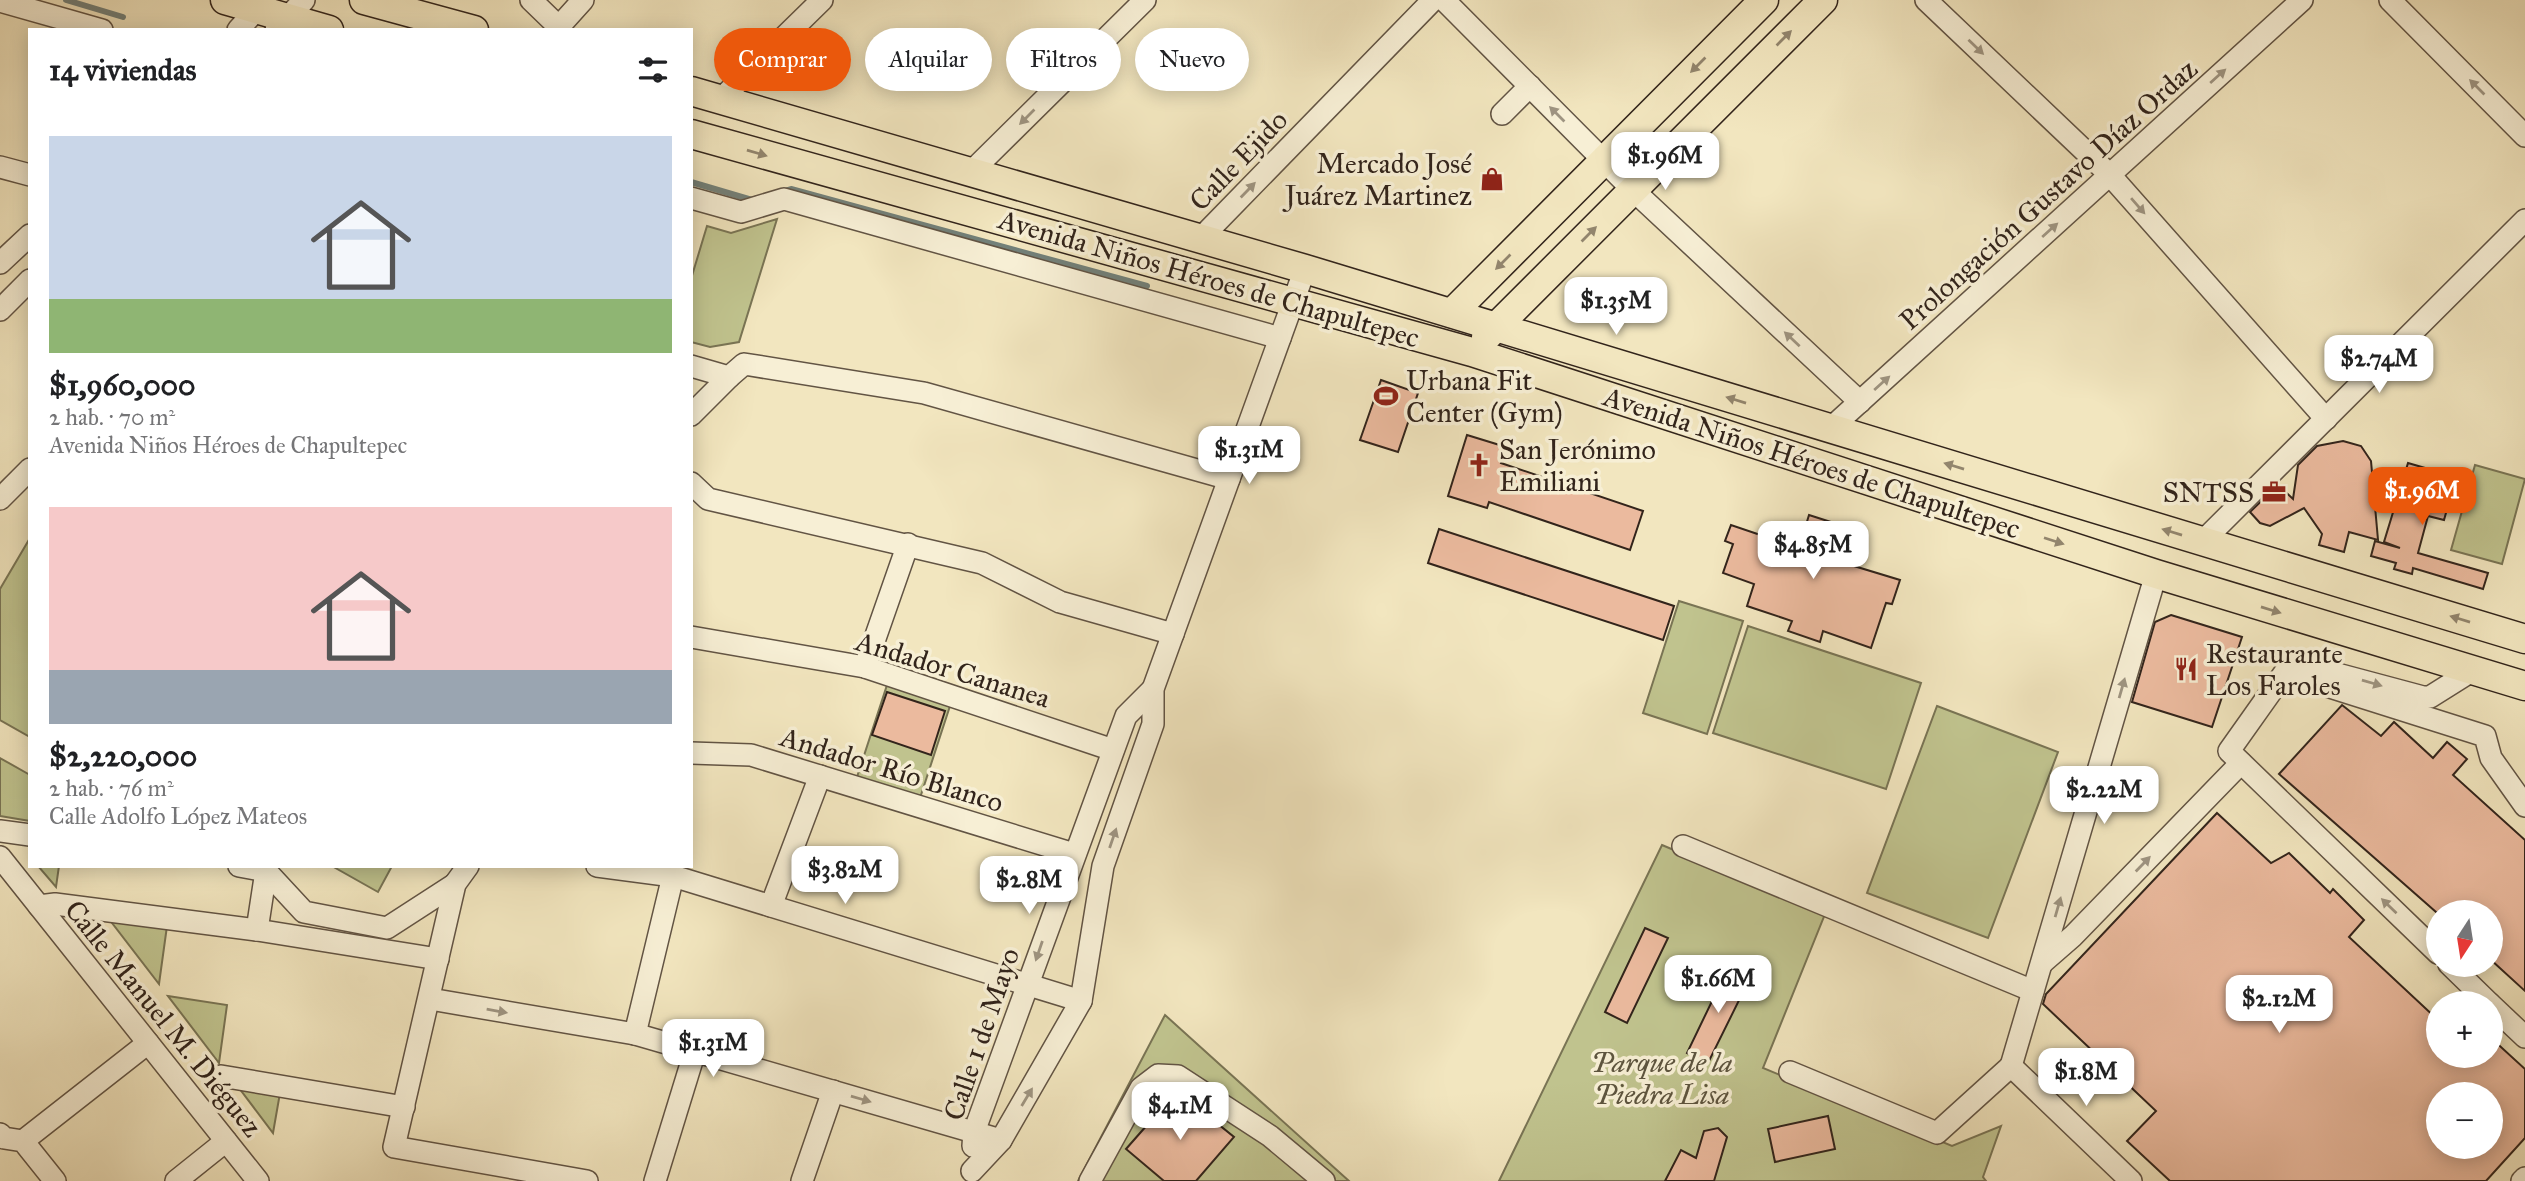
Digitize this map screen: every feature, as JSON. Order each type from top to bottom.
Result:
[{"type":"main road","points":[[225,0],[253,13],[290,16],[323,28]]},
{"type":"main road","points":[[364,0],[467,28]]},
{"type":"main road","points":[[1452,313],[1764,0]]},
{"type":"main road","points":[[1472,352],[1757,66],[1813,3]]},
{"type":"main road","points":[[1727,36],[1757,66]]},
{"type":"main road","name":"Avenida Niños Héroes de Chapultepec","points":[[693,92],[1305,269],[2525,639]]},
{"type":"main road","name":"Avenida Niños Héroes de Chapultepec","points":[[693,135],[1294,300],[1472,352],[2156,574],[2525,686]]},
{"type":"street","points":[[531,0],[558,28]]},
{"type":"street","points":[[560,28],[583,0]]},
{"type":"street","points":[[721,99],[822,0]]},
{"type":"street","points":[[970,173],[1145,0]]},
{"type":"street","name":"Calle Ejido","points":[[1201,238],[1433,0]]},
{"type":"street","points":[[1444,0],[1633,190],[1860,402]]},
{"type":"street","points":[[1926,0],[2110,175],[2326,419]]},
{"type":"street","name":"Prolongación Gustavo Díaz Ordaz","points":[[1831,428],[2302,0]]},
{"type":"street","points":[[2390,0],[2525,135]]},
{"type":"street","points":[[0,1],[95,28]]},
{"type":"street","points":[[1502,114],[1530,86]]},
{"type":"street","points":[[0,167],[28,174]]},
{"type":"street","points":[[693,199],[741,212],[784,199],[1280,338]]},
{"type":"street","points":[[2203,541],[2525,220]]},
{"type":"street","points":[[0,264],[28,236]]},
{"type":"street","name":"Calle 1 de Mayo","points":[[970,1176],[1001,1140],[1081,1001],[1103,866],[1153,724],[1153,689],[1305,269]]},
{"type":"street","points":[[0,310],[28,282]]},
{"type":"street","points":[[693,413],[744,364],[924,393],[1229,479]]},
{"type":"street","points":[[693,367],[730,377]]},
{"type":"street","points":[[0,499],[28,471]]},
{"type":"street","points":[[693,485],[708,499],[982,563],[1060,602],[1173,635]]},
{"type":"street","points":[[865,667],[908,544]]},
{"type":"street","points":[[1790,1072],[1937,1133],[2011,1066],[2156,574]]},
{"type":"street","name":"Andador Cananea","points":[[693,637],[865,667],[1113,750]]},
{"type":"street","points":[[2426,941],[2228,751],[2285,672],[2300,662],[2430,697],[2473,670]]},
{"type":"street","points":[[2285,672],[2485,736],[2491,758],[2525,806]]},
{"type":"street","name":"Calle 1 de Mayo","points":[[970,1176],[974,1132],[1113,750],[1126,716],[1153,689]]},
{"type":"street","name":"Andador Río Blanco","points":[[693,753],[751,755],[1074,854]]},
{"type":"street","points":[[2042,963],[2073,936],[2241,763]]},
{"type":"street","points":[[771,906],[820,776]]},
{"type":"street","points":[[0,831],[28,835]]},
{"type":"street","points":[[1683,846],[2033,991]]},
{"type":"street","name":"Calle Manuel M. Diéguez","points":[[0,857],[258,1181]]},
{"type":"street","points":[[250,868],[266,871],[304,912],[387,928],[455,884],[467,868]]},
{"type":"street","points":[[612,868],[673,876],[1081,1001]]},
{"type":"street","points":[[257,930],[266,871]]},
{"type":"street","points":[[635,1034],[673,876]]},
{"type":"street","points":[[455,884],[394,1147],[587,1181]]},
{"type":"street","points":[[39,906],[55,904],[257,930],[438,959]]},
{"type":"street","points":[[2463,977],[2477,991]]},
{"type":"street","points":[[430,999],[635,1034],[1001,1140]]},
{"type":"street","points":[[2503,1016],[2525,1037]]},
{"type":"street","points":[[23,1141],[148,1043]]},
{"type":"street","points":[[655,1181],[695,1051]]},
{"type":"street","points":[[2011,1066],[2131,1181]]},
{"type":"street","points":[[1090,1181],[1141,1088],[1158,1075],[1178,1076],[1259,1128],[1324,1181]]},
{"type":"street","points":[[221,1076],[404,1107]]},
{"type":"street","points":[[802,1181],[833,1091]]},
{"type":"street","points":[[0,1134],[4,1138],[23,1141],[55,1181]]},
{"type":"street","points":[[176,1181],[226,1141]]},
{"type":"green space","points":[[777,219],[739,342],[710,347],[693,343],[693,272],[707,226],[731,233]]},
{"type":"green space","points":[[2475,465],[2525,479],[2502,564],[2451,550]]},
{"type":"green space","points":[[28,541],[28,736],[0,720],[0,589]]},
{"type":"green space","points":[[1679,601],[1743,621],[1707,734],[1643,713]]},
{"type":"green space","points":[[1748,626],[1921,683],[1886,789],[1713,733]]},
{"type":"green space","points":[[887,685],[950,706],[920,798],[857,777]]},
{"type":"green space","points":[[1937,706],[2058,752],[1988,938],[1867,893]]},
{"type":"green space","points":[[0,758],[28,774],[28,821],[0,816]]},
{"type":"green space","name":"Parque de la Piedra Lisa","points":[[1662,845],[1825,914],[1763,1068],[1952,1146],[2001,1126],[1983,1177],[1986,1181],[1499,1181]]},
{"type":"green space","points":[[40,868],[59,868],[56,887]]},
{"type":"green space","points":[[336,868],[391,868],[378,892]]},
{"type":"green space","points":[[109,919],[167,926],[159,984]]},
{"type":"green space","points":[[168,996],[227,1005],[219,1063]]},
{"type":"green space","points":[[1165,1015],[1349,1181],[1078,1181]]},
{"type":"green space","points":[[236,1084],[280,1093],[273,1133]]},
{"type":"building","points":[[1381,380],[1418,393],[1398,452],[1360,440]]},
{"type":"building","points":[[1467,435],[1506,447],[1501,463],[1643,511],[1630,550],[1489,502],[1487,508],[1448,496]]},
{"type":"building","points":[[2343,441],[2361,446],[2371,461],[2378,540],[2349,532],[2344,552],[2319,545],[2322,534],[2304,508],[2270,526],[2260,523],[2250,512],[2278,485],[2293,499],[2298,465],[2317,446]]},
{"type":"building","points":[[2408,463],[2456,477],[2444,520],[2428,516],[2418,553],[2488,573],[2483,589],[2413,568],[2412,574],[2394,569],[2396,563],[2371,556],[2375,541],[2400,548],[2384,542]]},
{"type":"building","points":[[1809,515],[1865,533],[1854,566],[1900,580],[1892,604],[1886,603],[1871,648],[1823,631],[1820,642],[1788,631],[1792,621],[1747,606],[1754,584],[1723,573],[1733,544],[1725,541],[1731,525],[1799,548]]},
{"type":"building","points":[[1439,529],[1674,606],[1663,640],[1428,563]]},
{"type":"building","name":"Restaurante Los Faroles","points":[[2171,615],[2242,637],[2212,727],[2132,702],[2155,622]]},
{"type":"building","points":[[887,692],[945,711],[931,755],[872,735]]},
{"type":"building","points":[[2342,705],[2381,736],[2394,722],[2433,758],[2447,742],[2467,759],[2453,775],[2525,840],[2525,991],[2503,971],[2503,900],[2426,900],[2426,903],[2279,774]]},
{"type":"building","points":[[2217,813],[2271,863],[2289,853],[2330,893],[2333,889],[2364,920],[2349,937],[2426,1009],[2426,1068],[2503,1068],[2503,1049],[2525,1069],[2525,1138],[2486,1181],[2170,1181],[2127,1141],[2156,1111],[2043,1004],[2046,994]]},
{"type":"building","points":[[1645,928],[1668,938],[1627,1023],[1605,1012]]},
{"type":"building","points":[[1728,968],[1750,978],[1708,1063],[1687,1053]]},
{"type":"building","points":[[1177,1091],[1234,1137],[1196,1181],[1164,1181],[1126,1149]]},
{"type":"building","points":[[1828,1116],[1835,1149],[1775,1162],[1768,1129]]},
{"type":"building","points":[[1718,1128],[1727,1137],[1714,1181],[1665,1181],[1681,1150],[1696,1158],[1704,1131]]},
{"type":"waterway","points":[[66,0],[123,17]]},
{"type":"waterway","points":[[693,183],[752,200],[757,198]]},
{"type":"waterway","points":[[781,192],[791,189],[1147,286]]},
{"type":"place","name":"Mercado José Juárez Martinez","points":[[1492,179]]},
{"type":"place","name":"Urbana Fit Center (Gym)","points":[[1386,396]]},
{"type":"place","name":"San Jerónimo Emiliani","points":[[1479,465]]},
{"type":"place","name":"SNTSS","points":[[2274,492]]},
{"type":"place","name":"Restaurante Los Faroles","points":[[2186,669]]}]
